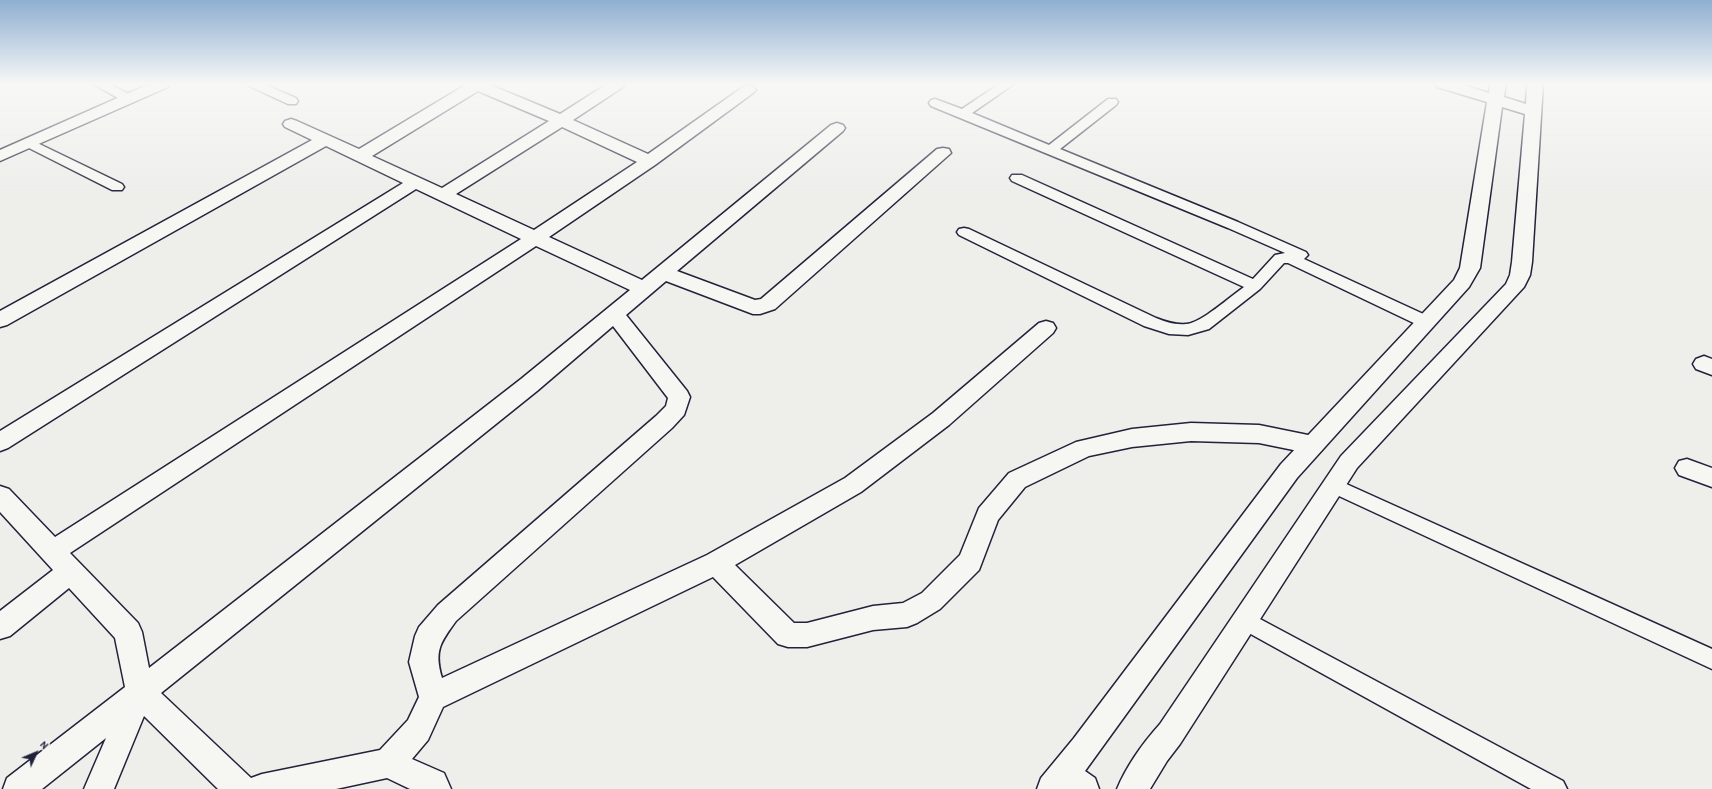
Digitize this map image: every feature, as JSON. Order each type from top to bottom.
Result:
[{"type":"street","points":[[0,156],[79,121]]},
{"type":"street","points":[[360,156],[418,121]]},
{"type":"street","points":[[443,195],[559,121]]},
{"type":"street","points":[[562,121],[649,161]]},
{"type":"street","points":[[52,552],[535,238],[649,161],[705,121]]},
{"type":"street","points":[[1067,784],[1289,471],[1462,283],[1470,268],[1507,121]]},
{"type":"street","points":[[1132,789],[1246,620],[1349,462],[1514,287],[1520,275],[1521,268],[1515,121]]},
{"type":"street","points":[[291,124],[644,289]]},
{"type":"street","points":[[18,789],[529,385],[837,128]]},
{"type":"street","points":[[0,320],[325,140]]},
{"type":"street","points":[[663,273],[753,307],[760,307],[768,304],[943,152]]},
{"type":"street","points":[[0,442],[416,182]]},
{"type":"street","points":[[433,697],[423,662],[429,636],[447,613],[658,427],[676,409],[679,397],[614,313]]},
{"type":"street","points":[[388,764],[418,730],[433,697],[716,563],[853,485],[941,419],[1046,328]]},
{"type":"street","points":[[716,563],[788,635],[807,635],[873,618],[907,615],[931,601],[970,562],[988,515],[1017,480],[1084,448],[1132,438],[1191,432],[1259,434],[1313,444]]},
{"type":"street","points":[[1687,468],[1712,478]]},
{"type":"street","points":[[0,496],[128,632],[140,692],[99,789]]},
{"type":"street","points":[[0,627],[71,571]]},
{"type":"street","points":[[140,692],[240,789]]},
{"type":"street","points":[[262,789],[388,764],[432,784],[436,789]]},
{"type":"lane","points":[[981,121],[1232,225],[1429,318]]},
{"type":"lane","points":[[1052,150],[1088,121]]},
{"type":"lane","points":[[29,143],[117,187]]},
{"type":"lane","points":[[1017,178],[1255,286]]},
{"type":"lane","points":[[964,232],[1150,322],[1169,329],[1188,330],[1203,325],[1255,286],[1280,258],[1290,258],[1429,318]]},
{"type":"lane","points":[[1333,486],[1712,659]]},
{"type":"lane","points":[[1246,620],[1556,789]]}]
